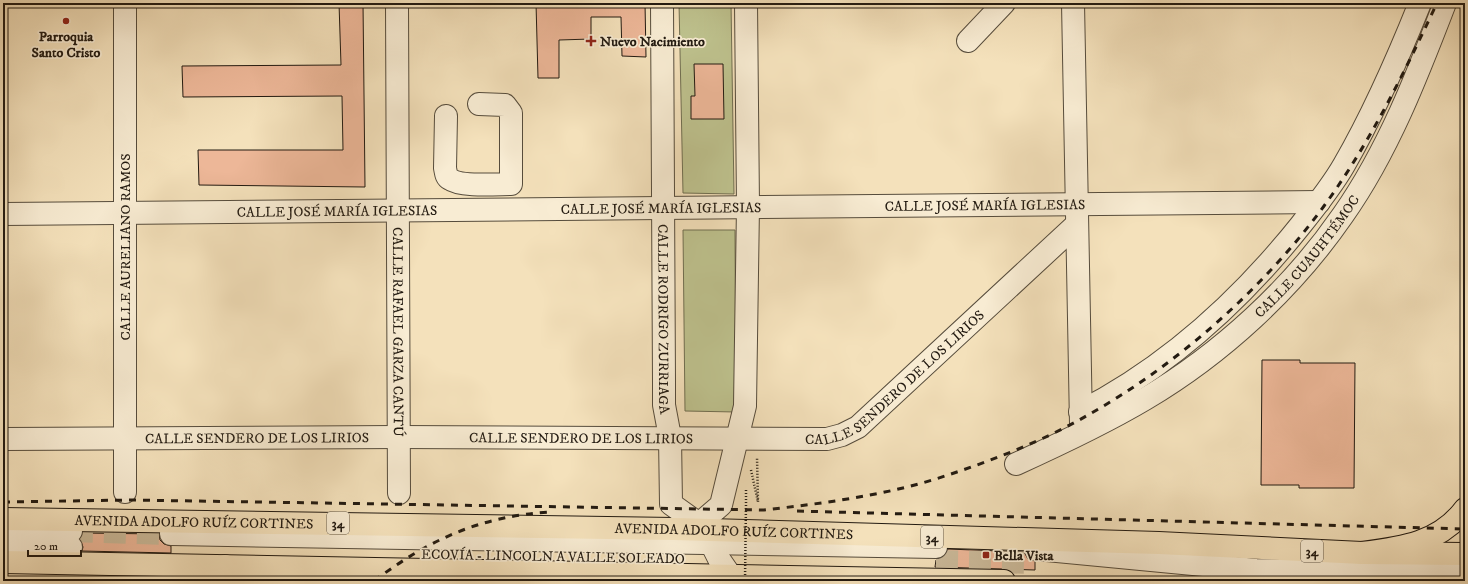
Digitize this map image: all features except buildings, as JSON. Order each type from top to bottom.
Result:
[{"type":"main road","points":[[1362,553],[1400,549],[1427,540],[1446,529],[1465,508]]},
{"type":"main road","name":"AVENIDA ADOLFO RUÍZ CORTINES","points":[[3,519],[481,525],[720,556],[794,579],[1004,581]]},
{"type":"main road","name":"AVENIDA ADOLFO RUÍZ CORTINES","points":[[3,562],[225,573],[475,575],[720,556],[1151,543],[1362,553],[1465,554]]},
{"type":"street","name":"CALLE AURELIANO RAMOS","points":[[125,3],[125,492]]},
{"type":"street","name":"CALLE RAFAEL GARZA CANTÚ","points":[[396,3],[399,493]]},
{"type":"street","name":"CALLE RODRIGO ZURRIAGA","points":[[662,3],[664,398],[670,437],[671,504],[720,556]]},
{"type":"street","points":[[720,556],[720,505],[747,438],[745,406],[748,206],[746,3]]},
{"type":"street","points":[[968,41],[1004,3]]},
{"type":"street","points":[[1073,3],[1080,412],[1082,434]]},
{"type":"street","name":"CALLE CUAUHTÉMOC","points":[[1080,412],[1115,392],[1163,360],[1217,316],[1274,258],[1319,202],[1344,166],[1378,99],[1420,3]]},
{"type":"street","name":"CALLE CUAUHTÉMOC","points":[[1016,464],[1082,434],[1145,399],[1186,373],[1216,350],[1293,278],[1343,216],[1362,185],[1407,98],[1445,3]]},
{"type":"street","points":[[479,104],[505,105],[512,112],[510,209]]},
{"type":"street","points":[[446,116],[446,175],[450,179],[464,183],[511,184]]},
{"type":"street","name":"CALLE JOSÉ MARÍA IGLESIAS","points":[[3,214],[748,206],[1077,214],[1319,202]]},
{"type":"street","name":"CALLE SENDERO DE LOS LIRIOS","points":[[3,439],[670,437],[827,439],[842,435],[858,427],[1077,214]]},
{"type":"street","points":[[3,530],[71,539],[3,546]]},
{"type":"street","points":[[171,540],[720,556],[936,554]]},
{"type":"street","points":[[1035,556],[1255,575],[1465,574]]},
{"type":"street","points":[[1255,575],[1286,581]]},
{"type":"path","points":[[747,438],[758,502],[749,464]]},
{"type":"path","points":[[720,556],[746,503],[746,488]]},
{"type":"green space","points":[[679,3],[731,3],[734,194],[683,193]]},
{"type":"green space","points":[[683,230],[735,230],[736,412],[685,411]]},
{"type":"tunnel","points":[[71,531],[171,534]]},
{"type":"tunnel","points":[[936,561],[1035,563]]},
{"type":"railway","points":[[3,502],[131,500],[764,510],[834,501],[880,493],[926,482],[966,469],[1002,456],[1055,433],[1121,395],[1186,349],[1246,295],[1300,236],[1341,182],[1385,107],[1437,3]]},
{"type":"railway","points":[[797,511],[1465,529]]},
{"type":"railway","points":[[374,581],[415,553],[457,532],[502,519],[526,514],[551,512]]},
{"type":"place","name":"Parroquia Santo Cristo","points":[[66,21]]},
{"type":"place","name":"Nuevo Nacimiento","points":[[591,41]]},
{"type":"place","name":"Bella Vista","points":[[986,555]]}]
